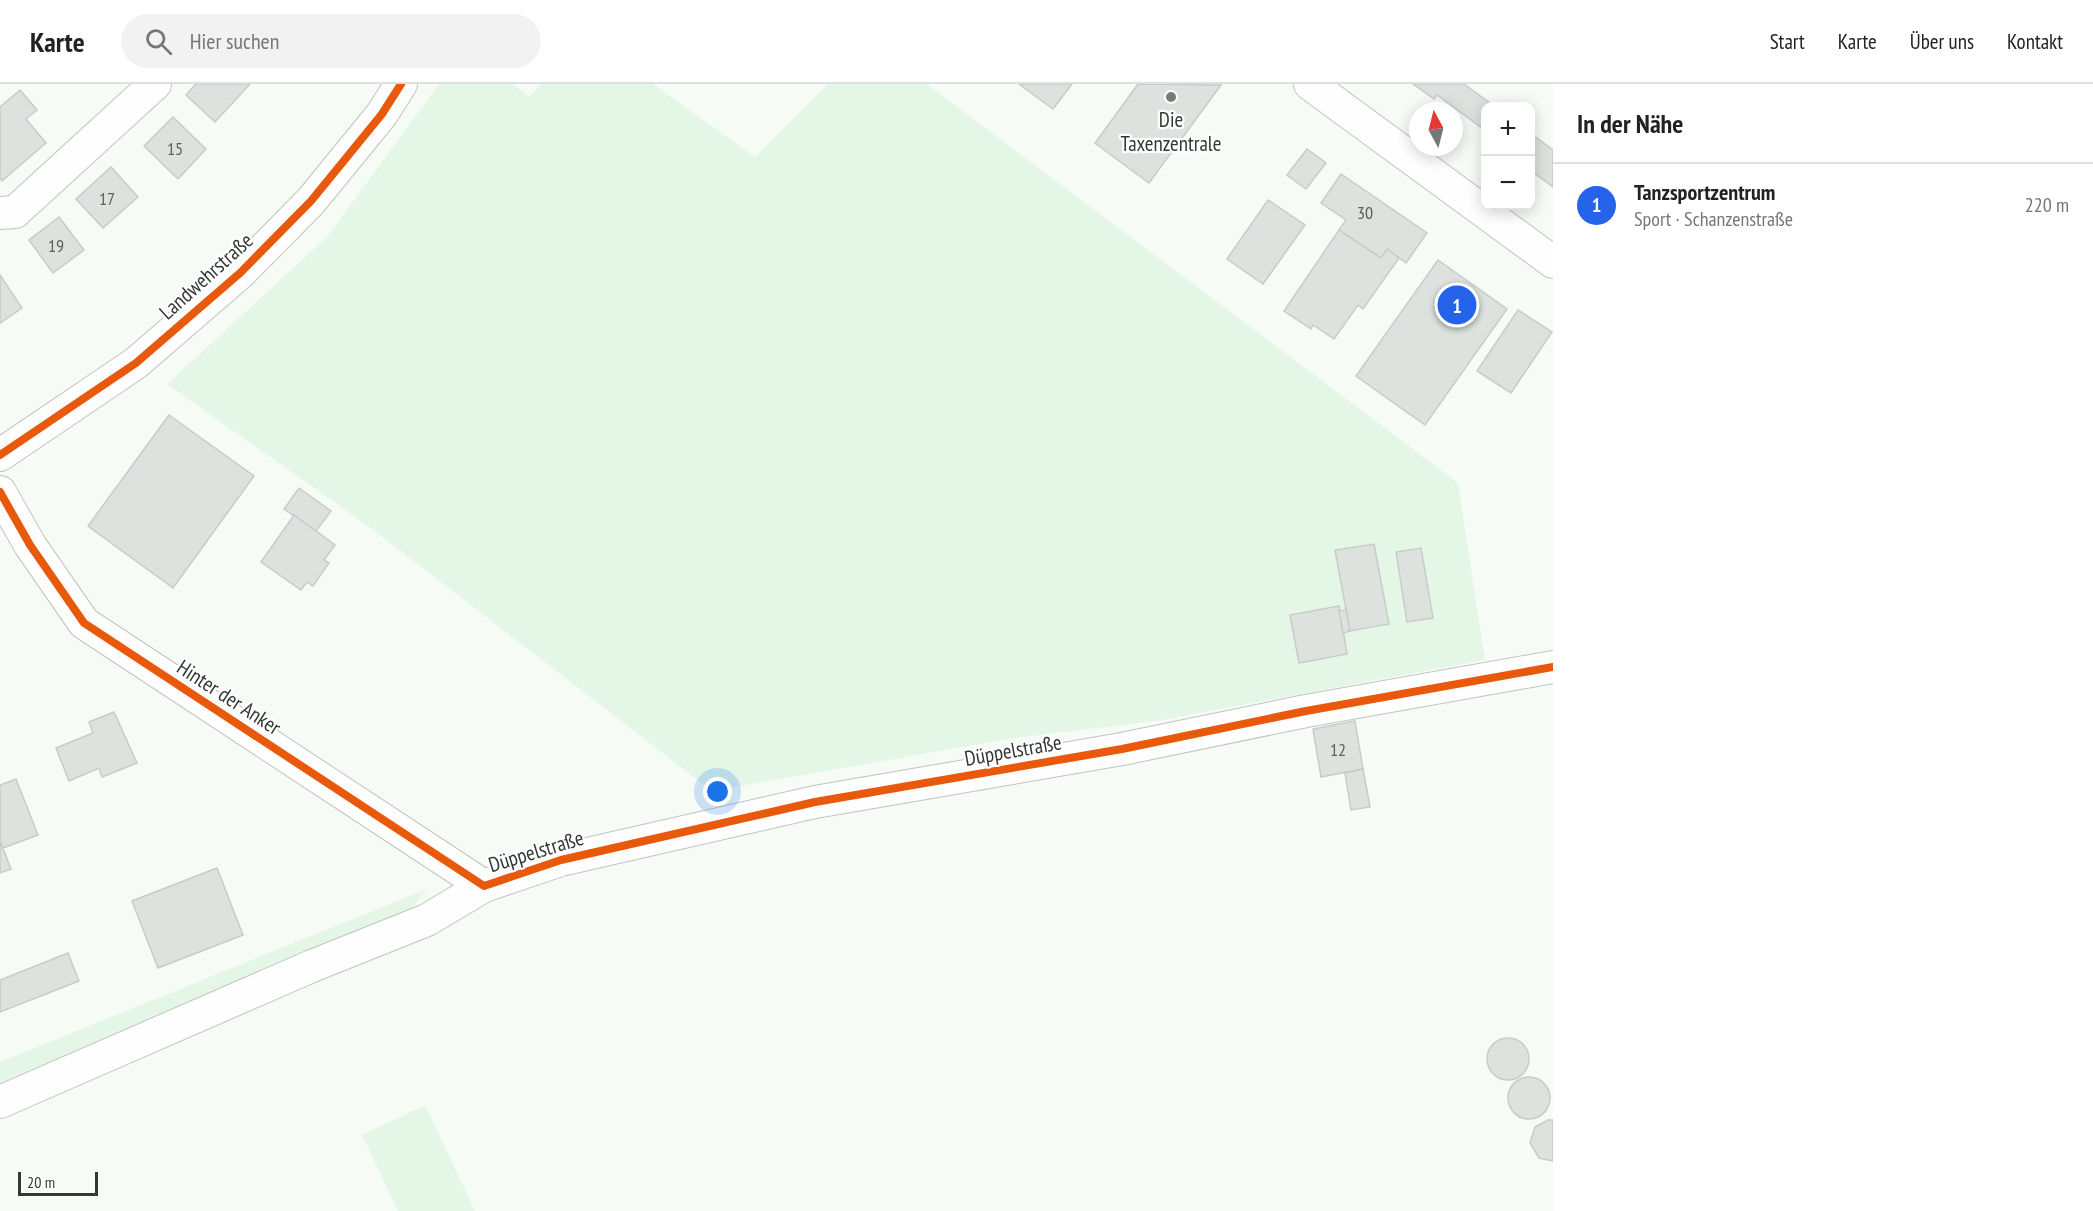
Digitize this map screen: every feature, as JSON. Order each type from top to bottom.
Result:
[{"type":"street","points":[[0,213],[15,212],[155,84]]},
{"type":"street","name":"Landwehrstraße","points":[[0,456],[136,363],[240,273],[311,201],[382,114],[401,84]]},
{"type":"street","points":[[1310,84],[1553,262]]},
{"type":"street","name":"Hinter der Anker","points":[[0,492],[30,545],[84,623],[484,886]]},
{"type":"street","name":"Düppelstraße","points":[[484,886],[561,860],[815,802],[1122,749],[1306,711],[1553,667]]},
{"type":"street","points":[[0,1102],[312,966],[428,920],[484,886]]},
{"type":"green space","points":[[439,84],[513,84],[529,97],[541,84],[653,84],[755,157],[828,84],[927,84],[1458,483],[1485,660],[1156,721],[1014,738],[712,791],[372,529],[167,384],[327,237]]},
{"type":"green space","points":[[427,889],[403,920],[0,1085],[0,1062]]},
{"type":"green space","points":[[425,1105],[475,1211],[398,1211],[362,1135]]},
{"type":"building","points":[[196,84],[250,84],[215,122],[186,95]]},
{"type":"building","points":[[1019,84],[1072,84],[1053,109]]},
{"type":"building","points":[[1138,84],[1221,85],[1149,183],[1095,143]]},
{"type":"building","points":[[1413,84],[1464,84],[1489,102],[1481,102],[1481,127],[1463,114],[1463,102],[1447,102],[1437,95],[1434,99]]},
{"type":"building","points":[[20,90],[37,110],[26,119],[46,143],[2,181],[0,178],[0,107]]},
{"type":"building","points":[[173,117],[206,149],[178,179],[144,146]]},
{"type":"building","points":[[1535,137],[1553,150],[1553,187],[1535,174]]},
{"type":"building","points":[[1307,149],[1326,163],[1306,189],[1287,175]]},
{"type":"building","points":[[111,167],[138,197],[103,228],[76,199]]},
{"type":"building","points":[[1341,174],[1427,233],[1406,263],[1387,249],[1381,258],[1339,230],[1346,220],[1321,203]]},
{"type":"building","points":[[1268,200],[1305,225],[1263,284],[1227,259]]},
{"type":"building","points":[[59,217],[84,250],[53,273],[29,240]]},
{"type":"building","points":[[1339,230],[1381,258],[1387,249],[1399,258],[1363,309],[1358,305],[1334,339],[1313,325],[1311,329],[1284,311]]},
{"type":"building","points":[[1438,260],[1507,309],[1425,425],[1356,376]]},
{"type":"building","points":[[0,275],[22,308],[0,323]]},
{"type":"building","points":[[1518,310],[1552,332],[1511,393],[1477,371]]},
{"type":"building","points":[[169,415],[254,476],[173,588],[88,526]]},
{"type":"building","points":[[299,488],[331,511],[316,531],[284,509]]},
{"type":"building","points":[[294,515],[335,545],[324,560],[329,563],[313,586],[307,582],[301,590],[261,562]]},
{"type":"building","points":[[1374,544],[1389,624],[1350,631],[1335,550]]},
{"type":"building","points":[[1421,548],[1433,618],[1407,622],[1396,552]]},
{"type":"building","points":[[1339,606],[1347,654],[1299,663],[1290,615]]},
{"type":"building","points":[[1346,610],[1350,631],[1343,633],[1339,611]]},
{"type":"building","points":[[114,712],[137,763],[102,777],[99,768],[69,781],[56,748],[93,733],[89,722]]},
{"type":"building","points":[[1355,721],[1363,769],[1321,777],[1313,729]]},
{"type":"building","points":[[1363,769],[1370,807],[1351,810],[1345,773]]},
{"type":"building","points":[[16,779],[38,835],[3,848],[0,841],[0,785]]},
{"type":"building","points":[[0,841],[11,869],[0,873]]},
{"type":"building","points":[[217,868],[243,935],[158,968],[132,901]]},
{"type":"building","points":[[68,953],[79,981],[0,1012],[0,980]]},
{"type":"building","points":[[1508,1038],[1523,1044],[1529,1059],[1523,1074],[1508,1080],[1493,1074],[1487,1059],[1493,1044]]},
{"type":"building","points":[[1529,1077],[1544,1083],[1550,1098],[1544,1113],[1529,1119],[1514,1113],[1508,1098],[1514,1083]]},
{"type":"building","points":[[1548,1120],[1553,1120],[1553,1161],[1539,1158],[1530,1143],[1535,1127]]},
{"type":"cycle path","points":[[0,455],[136,363],[240,273],[311,201],[382,114],[401,84]]},
{"type":"cycle path","points":[[0,492],[30,545],[84,623],[484,886],[561,860],[815,802],[1122,749],[1306,711],[1553,667]]},
{"type":"place","name":"Die Taxenzentrale","points":[[1171,97]]},
{"type":"place","name":"Tanzsportzentrum","points":[[1457,305]]}]
